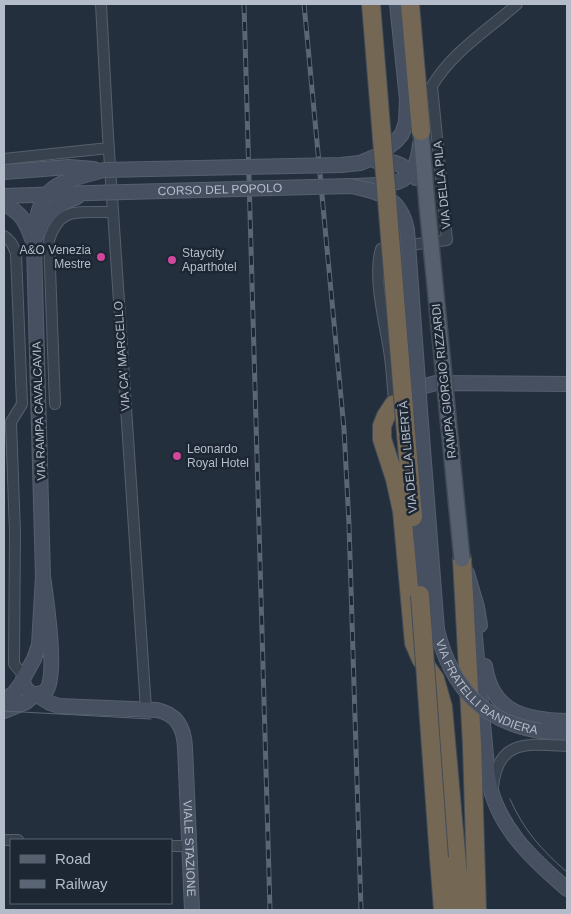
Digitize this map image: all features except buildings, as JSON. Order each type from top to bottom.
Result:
[{"type":"highway","name":"VIA DELLA LIBERTÀ","points":[[371,4],[420,595],[443,910]]},
{"type":"highway","name":"RAMPA GIORGIO RIZZARDI","points":[[410,4],[421,131]]},
{"type":"highway","points":[[394,404],[382,426],[382,439],[395,479],[402,511],[414,643],[421,659],[435,679],[443,707],[462,910]]},
{"type":"highway","points":[[462,558],[472,745],[477,910]]},
{"type":"main road","name":"RAMPA GIORGIO RIZZARDI","points":[[421,131],[462,558]]},
{"type":"street","name":"VIA CA' MARCELLO","points":[[101,4],[146,709]]},
{"type":"street","points":[[360,163],[380,154],[396,141],[402,134],[406,122],[407,100],[398,4]]},
{"type":"street","points":[[414,47],[419,4]]},
{"type":"street","name":"VIA DELLA PILA","points":[[394,404],[378,258],[381,249],[447,240],[432,86],[453,58],[517,4]]},
{"type":"street","name":"RAMPA GIORGIO RIZZARDI","points":[[421,131],[419,149],[411,172],[419,183],[427,204]]},
{"type":"street","points":[[4,159],[109,148]]},
{"type":"street","points":[[350,186],[398,182],[405,179],[411,172],[402,165],[388,162],[360,163]]},
{"type":"street","name":"CORSO DEL POPOLO","points":[[4,172],[69,167],[104,170],[360,163]]},
{"type":"street","name":"CORSO DEL POPOLO","points":[[34,245],[35,222],[40,205],[52,188],[68,179],[104,170]]},
{"type":"street","points":[[350,186],[372,190],[389,198],[398,206],[405,219],[437,630]]},
{"type":"street","name":"CORSO DEL POPOLO","points":[[4,196],[350,186]]},
{"type":"street","name":"CORSO DEL POPOLO","points":[[34,245],[41,224],[51,210],[64,201],[90,193]]},
{"type":"street","points":[[4,204],[15,210],[26,223],[34,245]]},
{"type":"street","points":[[55,404],[49,240],[53,228],[61,218],[71,213],[113,211]]},
{"type":"street","points":[[4,236],[13,244],[16,253],[22,404],[11,422],[8,467],[15,542],[14,662],[25,676],[28,691],[56,705],[146,709]]},
{"type":"street","name":"VIA RAMPA CAVALCAVIA","points":[[34,245],[43,576],[51,653],[50,681]]},
{"type":"street","points":[[394,404],[406,394],[436,383],[567,384]]},
{"type":"street","points":[[420,410],[422,483],[420,595]]},
{"type":"street","name":"VIA FRATELLI BANDIERA","points":[[406,433],[437,630],[443,653],[451,672],[466,692],[480,706],[496,716],[517,726],[541,732],[567,733]]},
{"type":"street","points":[[462,558],[472,608],[488,777],[492,795],[501,817],[514,835],[534,859],[567,889]]},
{"type":"street","name":"VIA FRATELLI BANDIERA","points":[[462,558],[477,607],[489,684],[501,701],[527,717],[567,721]]},
{"type":"street","name":"VIA RAMPA CAVALCAVIA","points":[[4,700],[11,696],[25,676],[39,645],[43,576]]},
{"type":"street","points":[[25,676],[36,667],[41,668],[48,672],[50,681],[61,698],[84,706]]},
{"type":"street","points":[[4,712],[46,691],[50,681]]},
{"type":"street","name":"VIALE STAZIONE","points":[[146,709],[169,714],[179,723],[184,738],[192,910]]},
{"type":"street","points":[[492,795],[494,779],[500,761],[508,751],[524,744],[521,731],[527,717]]},
{"type":"street","name":"VIA FRATELLI BANDIERA","points":[[524,744],[567,746]]},
{"type":"street","points":[[172,846],[190,846]]},
{"type":"tram line","points":[[4,711],[151,719]]},
{"type":"tram line","points":[[510,799],[534,839],[567,872]]},
{"type":"railway","points":[[244,4],[270,910]]},
{"type":"railway","points":[[304,4],[344,429],[349,524],[361,910]]},
{"type":"place","name":"A&O Venezia Mestre","points":[[101,257]]},
{"type":"place","name":"Staycity Aparthotel","points":[[172,260]]},
{"type":"place","name":"Leonardo Royal Hotel","points":[[177,456]]}]
